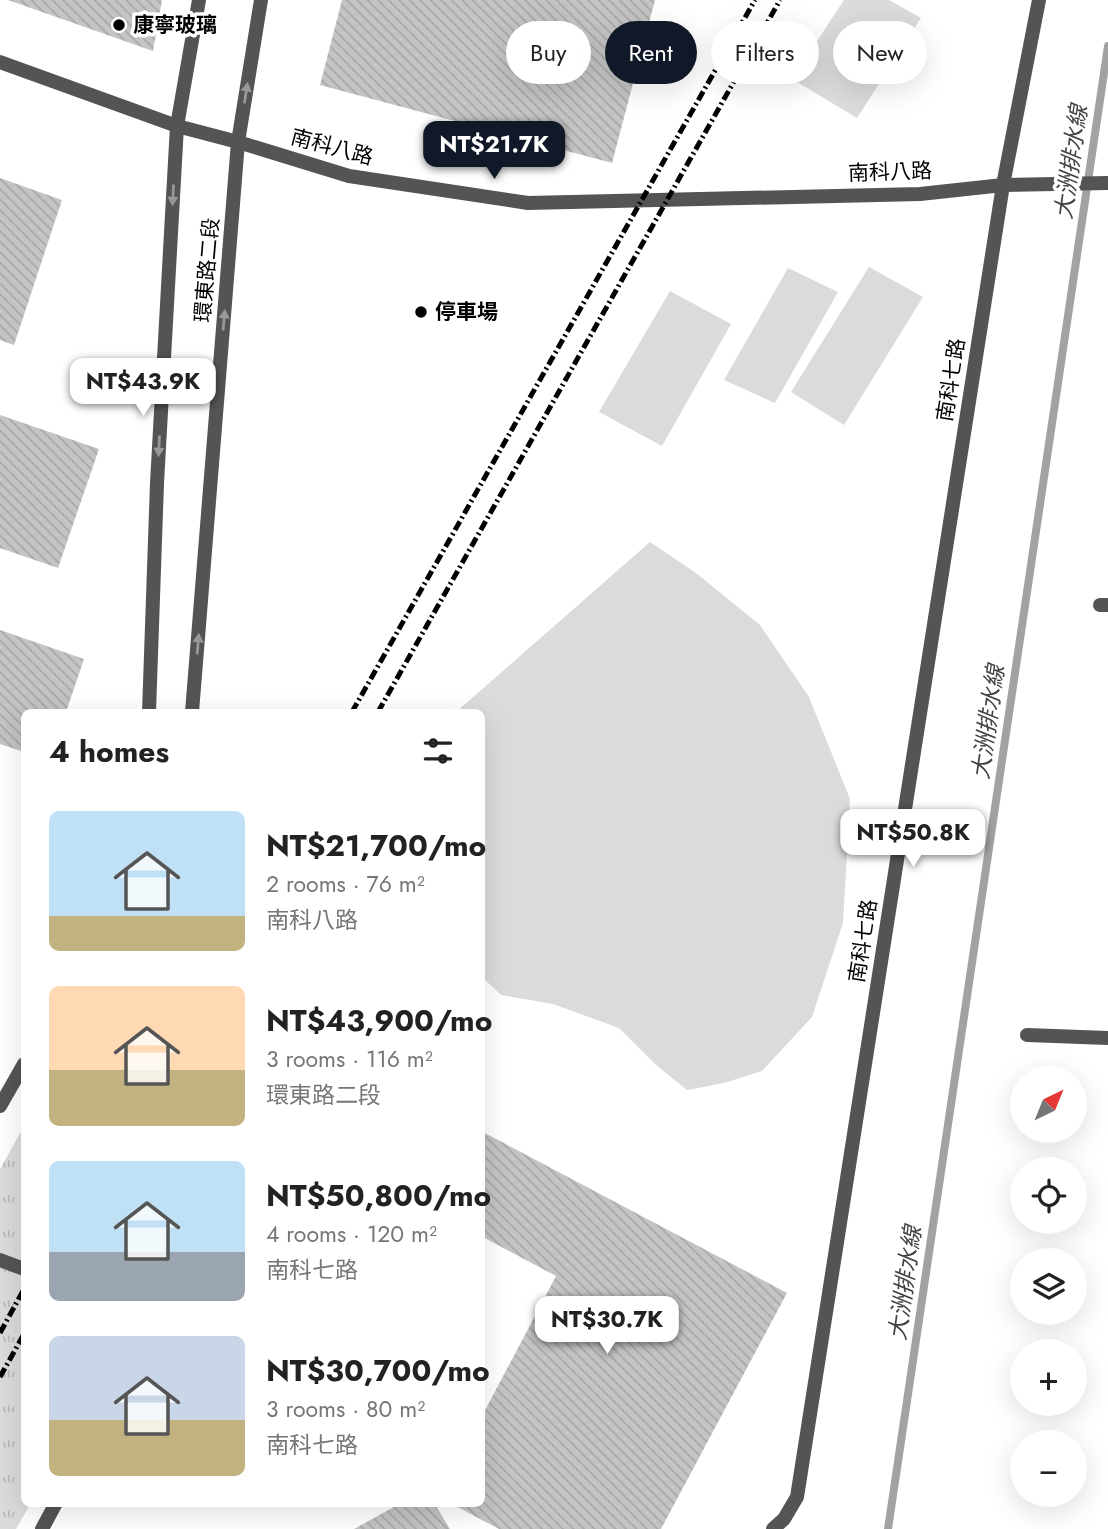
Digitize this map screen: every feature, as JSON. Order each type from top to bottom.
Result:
[{"type":"street","name":"環東路二段","points":[[149,709],[157,483],[177,126],[199,0]]},
{"type":"street","name":"環東路二段","points":[[192,709],[238,142],[261,0]]},
{"type":"street","name":"南科七路","points":[[773,1529],[797,1497],[1003,185],[1040,0]]},
{"type":"street","name":"南科八路","points":[[0,62],[177,126],[349,176],[527,203],[920,194],[1003,185],[1108,183]]},
{"type":"street","points":[[1027,1035],[1108,1038]]},
{"type":"street","points":[[0,1106],[21,1069]]},
{"type":"street","points":[[0,1260],[21,1268]]},
{"type":"street","points":[[42,1529],[54,1507]]},
{"type":"green space","points":[[844,0],[889,0],[921,18],[919,21],[833,21],[833,84],[879,84],[857,118],[800,84],[819,84],[819,38]]},
{"type":"green space","points":[[869,267],[923,297],[844,425],[791,392]]},
{"type":"green space","points":[[788,268],[838,292],[775,403],[724,380]]},
{"type":"green space","points":[[670,291],[731,324],[662,446],[599,412]]},
{"type":"green space","points":[[650,542],[696,573],[760,625],[809,697],[850,799],[843,923],[812,1017],[762,1071],[724,1083],[687,1090],[656,1065],[619,1028],[553,1004],[501,995],[485,980],[485,709],[459,709]]},
{"type":"green space","points":[[21,1131],[21,1507],[29,1507],[16,1529],[0,1529],[0,1169]]},
{"type":"building","name":"康寧玻璃","points":[[8,0],[162,0],[153,51]]},
{"type":"building","points":[[342,0],[655,0],[649,21],[605,21],[605,84],[633,84],[612,163],[320,85]]},
{"type":"building","points":[[0,178],[62,200],[14,345],[0,340]]},
{"type":"building","points":[[0,415],[99,449],[58,568],[0,548]]},
{"type":"building","points":[[0,630],[84,659],[67,709],[21,709],[21,751],[0,744]]},
{"type":"building","points":[[485,1133],[787,1293],[661,1529],[499,1529],[458,1507],[485,1507],[485,1410],[556,1276],[485,1238]]},
{"type":"building","points":[[394,1507],[437,1507],[450,1529],[354,1529]]},
{"type":"waterway","name":"大洲排水線","points":[[888,1529],[1108,46]]},
{"type":"railway","points":[[354,709],[755,0]]},
{"type":"railway","points":[[380,709],[780,0]]},
{"type":"railway","points":[[0,1333],[21,1294]]},
{"type":"railway","points":[[0,1377],[21,1339]]},
{"type":"place","name":"康寧玻璃","points":[[119,25]]},
{"type":"place","name":"停車場","points":[[421,312]]}]
